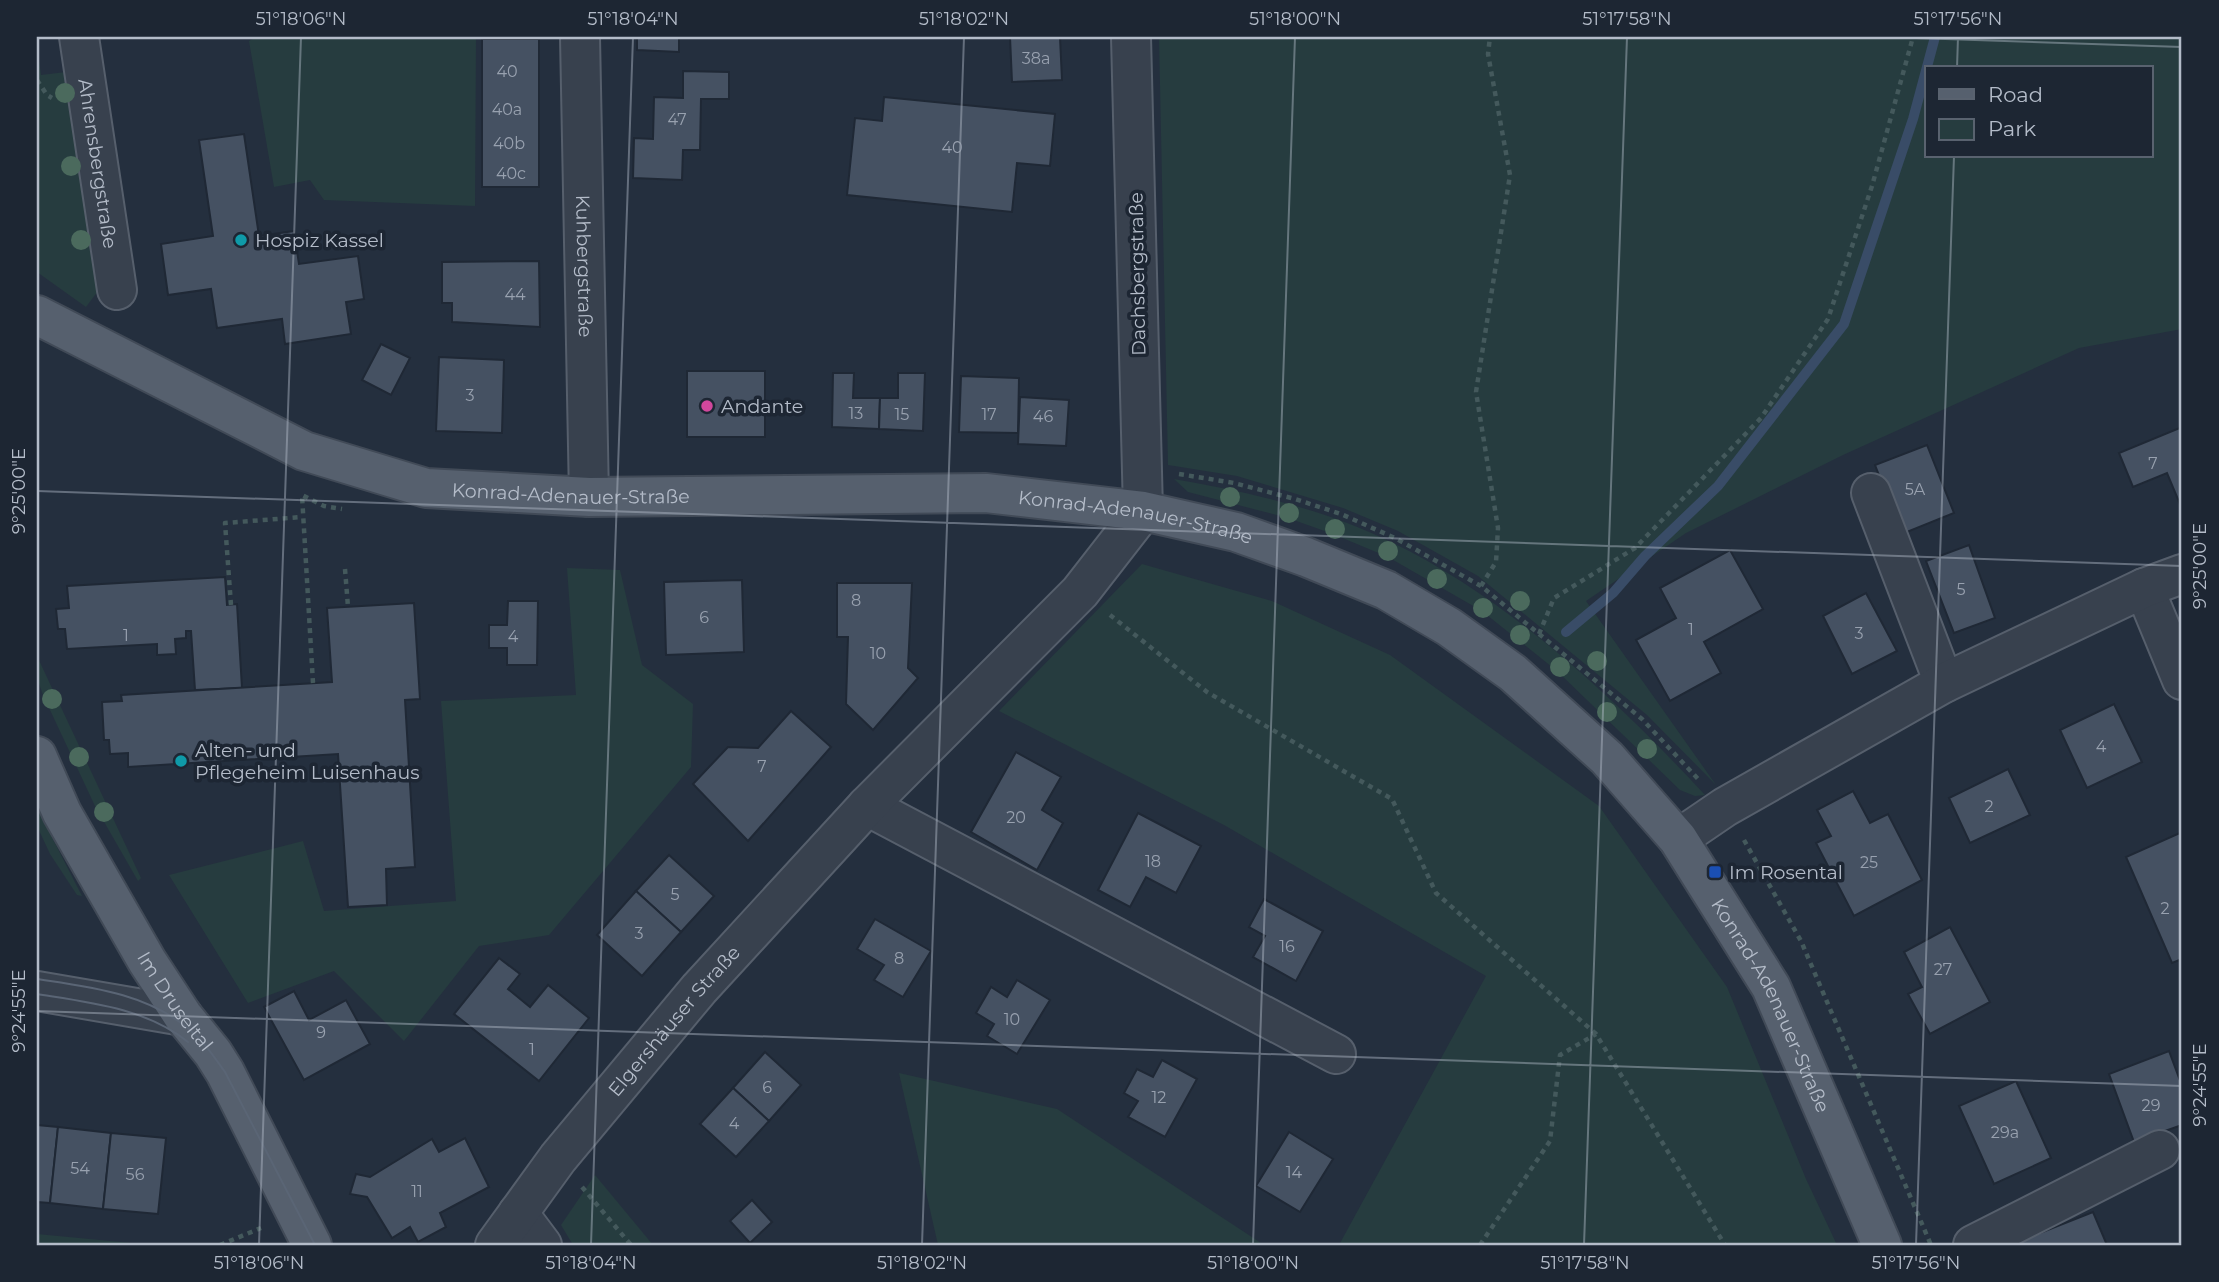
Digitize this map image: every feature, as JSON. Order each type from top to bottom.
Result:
[{"type":"main road","name":"Konrad-Adenauer-Straße","points":[[37,302],[47,327],[304,450],[426,488],[589,497],[986,493],[1143,511],[1236,532],[1306,556],[1386,590],[1449,627],[1513,673],[1607,758],[1678,839],[1772,987],[1882,1245]]},
{"type":"main road","name":"Im Druseltal","points":[[37,756],[62,813],[147,961],[183,1016],[225,1072],[313,1245]]},
{"type":"street","name":"Ahrensbergstraße","points":[[79,37],[117,290]]},
{"type":"street","name":"Kuhbergstraße","points":[[580,37],[589,497]]},
{"type":"street","name":"Dachsbergstraße","points":[[1131,37],[1143,511]]},
{"type":"street","points":[[1871,493],[1944,683]]},
{"type":"street","name":"Elgershäuser Straße","points":[[495,1245],[521,1229],[558,1158],[699,989],[867,806],[1080,592],[1143,511]]},
{"type":"street","points":[[1678,839],[1725,807],[1944,683],[2144,588],[2182,574]]},
{"type":"street","points":[[2144,588],[2182,680]]},
{"type":"street","points":[[867,806],[1336,1054]]},
{"type":"street","points":[[37,991],[183,1016]]},
{"type":"street","points":[[1973,1245],[2160,1150]]},
{"type":"street","points":[[521,1229],[542,1245]]},
{"type":"path","points":[[1141,471],[1234,483],[1306,502],[1395,538],[1481,586],[1496,562],[1498,528],[1476,392],[1510,175],[1488,54],[1490,37]]},
{"type":"path","points":[[1539,634],[1554,598],[1635,548],[1762,418],[1828,319],[1872,186],[1913,37]]},
{"type":"path","points":[[313,683],[302,495],[324,506],[342,509]]},
{"type":"path","points":[[231,605],[225,523],[302,517]]},
{"type":"path","points":[[345,569],[348,607]]},
{"type":"path","points":[[1080,592],[1207,692],[1392,799],[1436,893],[1596,1034],[1725,1245]]},
{"type":"path","points":[[1480,1245],[1550,1141],[1560,1055],[1596,1034]]},
{"type":"path","points":[[558,1158],[631,1245]]},
{"type":"path","points":[[220,1245],[270,1225]]},
{"type":"green space","points":[[256,37],[476,37],[475,206],[324,200],[310,180],[274,187],[249,41]]},
{"type":"green space","points":[[1159,37],[2182,37],[2182,329],[2079,348],[1843,455],[1686,533],[1586,601],[1716,785],[1647,715],[1478,576],[1398,531],[1343,508],[1237,476],[1168,465]]},
{"type":"green space","points":[[37,44],[41,75],[66,72],[101,287],[86,307],[37,272]]},
{"type":"green space","points":[[1174,479],[1258,496],[1313,511],[1367,531],[1436,566],[1520,623],[1560,655],[1636,724],[1705,795],[1695,796],[1680,790],[1557,671],[1482,611],[1388,557],[1288,518],[1188,492]]},
{"type":"green space","points":[[1142,564],[1272,601],[1390,655],[1599,806],[1727,987],[1806,1179],[1837,1245],[1339,1245],[1486,976],[1224,825],[999,711]]},
{"type":"green space","points":[[567,568],[620,570],[642,665],[693,704],[691,767],[549,935],[479,946],[404,1041],[334,971],[248,1003],[169,875],[303,841],[324,911],[456,901],[441,701],[576,695]]},
{"type":"green space","points":[[37,656],[141,878],[138,881],[95,806],[43,695],[37,678]]},
{"type":"green space","points":[[37,808],[82,896],[77,895],[50,854],[37,826]]},
{"type":"green space","points":[[899,1073],[1057,1109],[1264,1245],[938,1245]]},
{"type":"green space","points":[[595,1175],[653,1245],[573,1245],[561,1225]]},
{"type":"green space","points":[[37,1234],[152,1245],[37,1245]]},
{"type":"building","points":[[637,37],[679,37],[679,52],[637,50]]},
{"type":"building","points":[[1010,37],[1060,37],[1062,80],[1012,82]]},
{"type":"building","points":[[482,39],[539,39],[539,187],[482,187]]},
{"type":"building","points":[[683,71],[729,72],[729,99],[701,99],[700,150],[683,150],[682,180],[633,178],[634,138],[653,139],[654,97],[683,98]]},
{"type":"building","points":[[884,97],[1055,114],[1050,166],[1017,163],[1012,212],[847,195],[855,118],[882,121]]},
{"type":"building","name":"Hospiz Kassel","points":[[244,134],[259,236],[294,231],[299,264],[358,256],[364,299],[346,302],[351,334],[285,344],[282,319],[217,328],[211,289],[168,295],[161,244],[213,236],[199,140]]},
{"type":"building","points":[[539,261],[540,327],[452,322],[452,303],[442,303],[442,262]]},
{"type":"building","points":[[381,344],[410,358],[391,395],[362,380]]},
{"type":"building","points":[[439,357],[504,360],[502,433],[436,431]]},
{"type":"building","points":[[687,371],[765,371],[765,437],[687,437]]},
{"type":"building","points":[[833,373],[854,373],[853,398],[880,398],[879,429],[832,427]]},
{"type":"building","points":[[898,373],[925,373],[923,431],[879,429],[880,398],[898,398]]},
{"type":"building","points":[[961,376],[1019,378],[1018,433],[959,432]]},
{"type":"building","points":[[1020,397],[1069,400],[1066,446],[1018,444]]},
{"type":"building","points":[[2182,427],[2182,509],[2167,473],[2133,487],[2119,453]]},
{"type":"building","points":[[1927,445],[1954,513],[1902,534],[1875,465]]},
{"type":"building","points":[[1969,545],[1995,618],[1954,633],[1926,561]]},
{"type":"building","points":[[1730,550],[1763,609],[1704,642],[1721,673],[1670,701],[1636,640],[1676,618],[1660,588]]},
{"type":"building","points":[[225,577],[227,605],[237,604],[242,688],[195,690],[191,631],[186,631],[186,638],[175,639],[176,654],[157,655],[157,644],[67,649],[65,629],[58,629],[56,609],[69,608],[67,586]]},
{"type":"building","points":[[742,580],[744,652],[666,655],[664,582]]},
{"type":"building","points":[[837,583],[912,583],[908,668],[918,678],[873,730],[846,704],[848,637],[837,637]]},
{"type":"building","points":[[1866,593],[1897,651],[1852,674],[1823,616]]},
{"type":"building","points":[[508,601],[538,601],[537,665],[507,665],[507,648],[489,648],[489,625],[507,625]]},
{"type":"building","name":"Alten- und Pflegeheim Luisenhaus","points":[[414,603],[420,699],[405,700],[415,867],[386,869],[387,905],[348,907],[338,754],[128,767],[128,753],[110,754],[109,740],[104,740],[102,702],[122,701],[121,695],[332,682],[327,608]]},
{"type":"building","points":[[2114,704],[2142,762],[2087,788],[2060,730]]},
{"type":"building","points":[[791,711],[831,747],[748,841],[693,784],[728,747],[758,748]]},
{"type":"building","points":[[1016,752],[1061,777],[1042,810],[1063,823],[1037,870],[971,832]]},
{"type":"building","points":[[2008,769],[2030,815],[1970,843],[1949,798]]},
{"type":"building","points":[[1853,791],[1870,823],[1888,814],[1922,880],[1854,916],[1816,843],[1831,836],[1817,810]]},
{"type":"building","points":[[1138,813],[1201,846],[1176,893],[1146,877],[1130,907],[1098,890]]},
{"type":"building","points":[[2182,832],[2182,959],[2172,963],[2126,857]]},
{"type":"building","points":[[669,855],[714,896],[681,932],[636,891]]},
{"type":"building","points":[[636,891],[681,932],[642,976],[597,935]]},
{"type":"building","points":[[1264,899],[1323,931],[1296,981],[1253,957],[1265,936],[1249,927]]},
{"type":"building","points":[[875,919],[931,951],[903,997],[874,980],[884,965],[857,949]]},
{"type":"building","points":[[1950,927],[1990,1002],[1930,1034],[1908,994],[1922,987],[1904,952]]},
{"type":"building","points":[[499,958],[520,974],[508,989],[530,1007],[548,985],[589,1018],[539,1081],[454,1014]]},
{"type":"building","points":[[1017,980],[1050,1000],[1017,1054],[987,1036],[994,1024],[976,1013],[991,987],[1007,997]]},
{"type":"building","points":[[294,991],[309,1020],[346,1000],[370,1044],[304,1080],[264,1007]]},
{"type":"building","points":[[2169,1051],[2182,1086],[2182,1125],[2134,1142],[2109,1074]]},
{"type":"building","points":[[765,1052],[801,1085],[769,1121],[733,1088]]},
{"type":"building","points":[[1162,1060],[1197,1079],[1165,1137],[1128,1117],[1138,1101],[1124,1093],[1137,1069],[1153,1077]]},
{"type":"building","points":[[2016,1081],[2051,1158],[1994,1184],[1959,1106]]},
{"type":"building","points":[[733,1088],[769,1121],[736,1157],[700,1124]]},
{"type":"building","points":[[37,1125],[58,1127],[50,1203],[37,1202]]},
{"type":"building","points":[[58,1127],[111,1133],[103,1209],[50,1203]]},
{"type":"building","points":[[1289,1132],[1333,1159],[1300,1212],[1256,1186]]},
{"type":"building","points":[[111,1133],[166,1138],[158,1214],[103,1209]]},
{"type":"building","points":[[465,1138],[489,1187],[440,1213],[446,1227],[418,1242],[410,1227],[392,1238],[367,1197],[350,1194],[356,1174],[370,1177],[432,1139],[439,1152]]},
{"type":"building","points":[[752,1200],[772,1222],[750,1243],[730,1221]]},
{"type":"building","points":[[2093,1212],[2107,1245],[2012,1245],[2012,1244]]},
{"type":"waterway","points":[[1927,66],[1935,37]]},
{"type":"waterway","points":[[1566,632],[1613,593],[1645,556],[1718,486],[1844,324],[1913,119],[1925,74]]},
{"type":"tram line","points":[[37,979],[97,989],[137,1000],[173,1018],[195,1034],[225,1072],[315,1245]]},
{"type":"tram line","points":[[37,994],[135,1014],[154,1021],[188,1042]]},
{"type":"place","name":"Hospiz Kassel","points":[[241,240]]},
{"type":"place","name":"Andante","points":[[707,406]]},
{"type":"place","name":"Alten- und Pflegeheim Luisenhaus","points":[[181,761]]},
{"type":"place","name":"Im Rosental","points":[[1715,872]]}]
